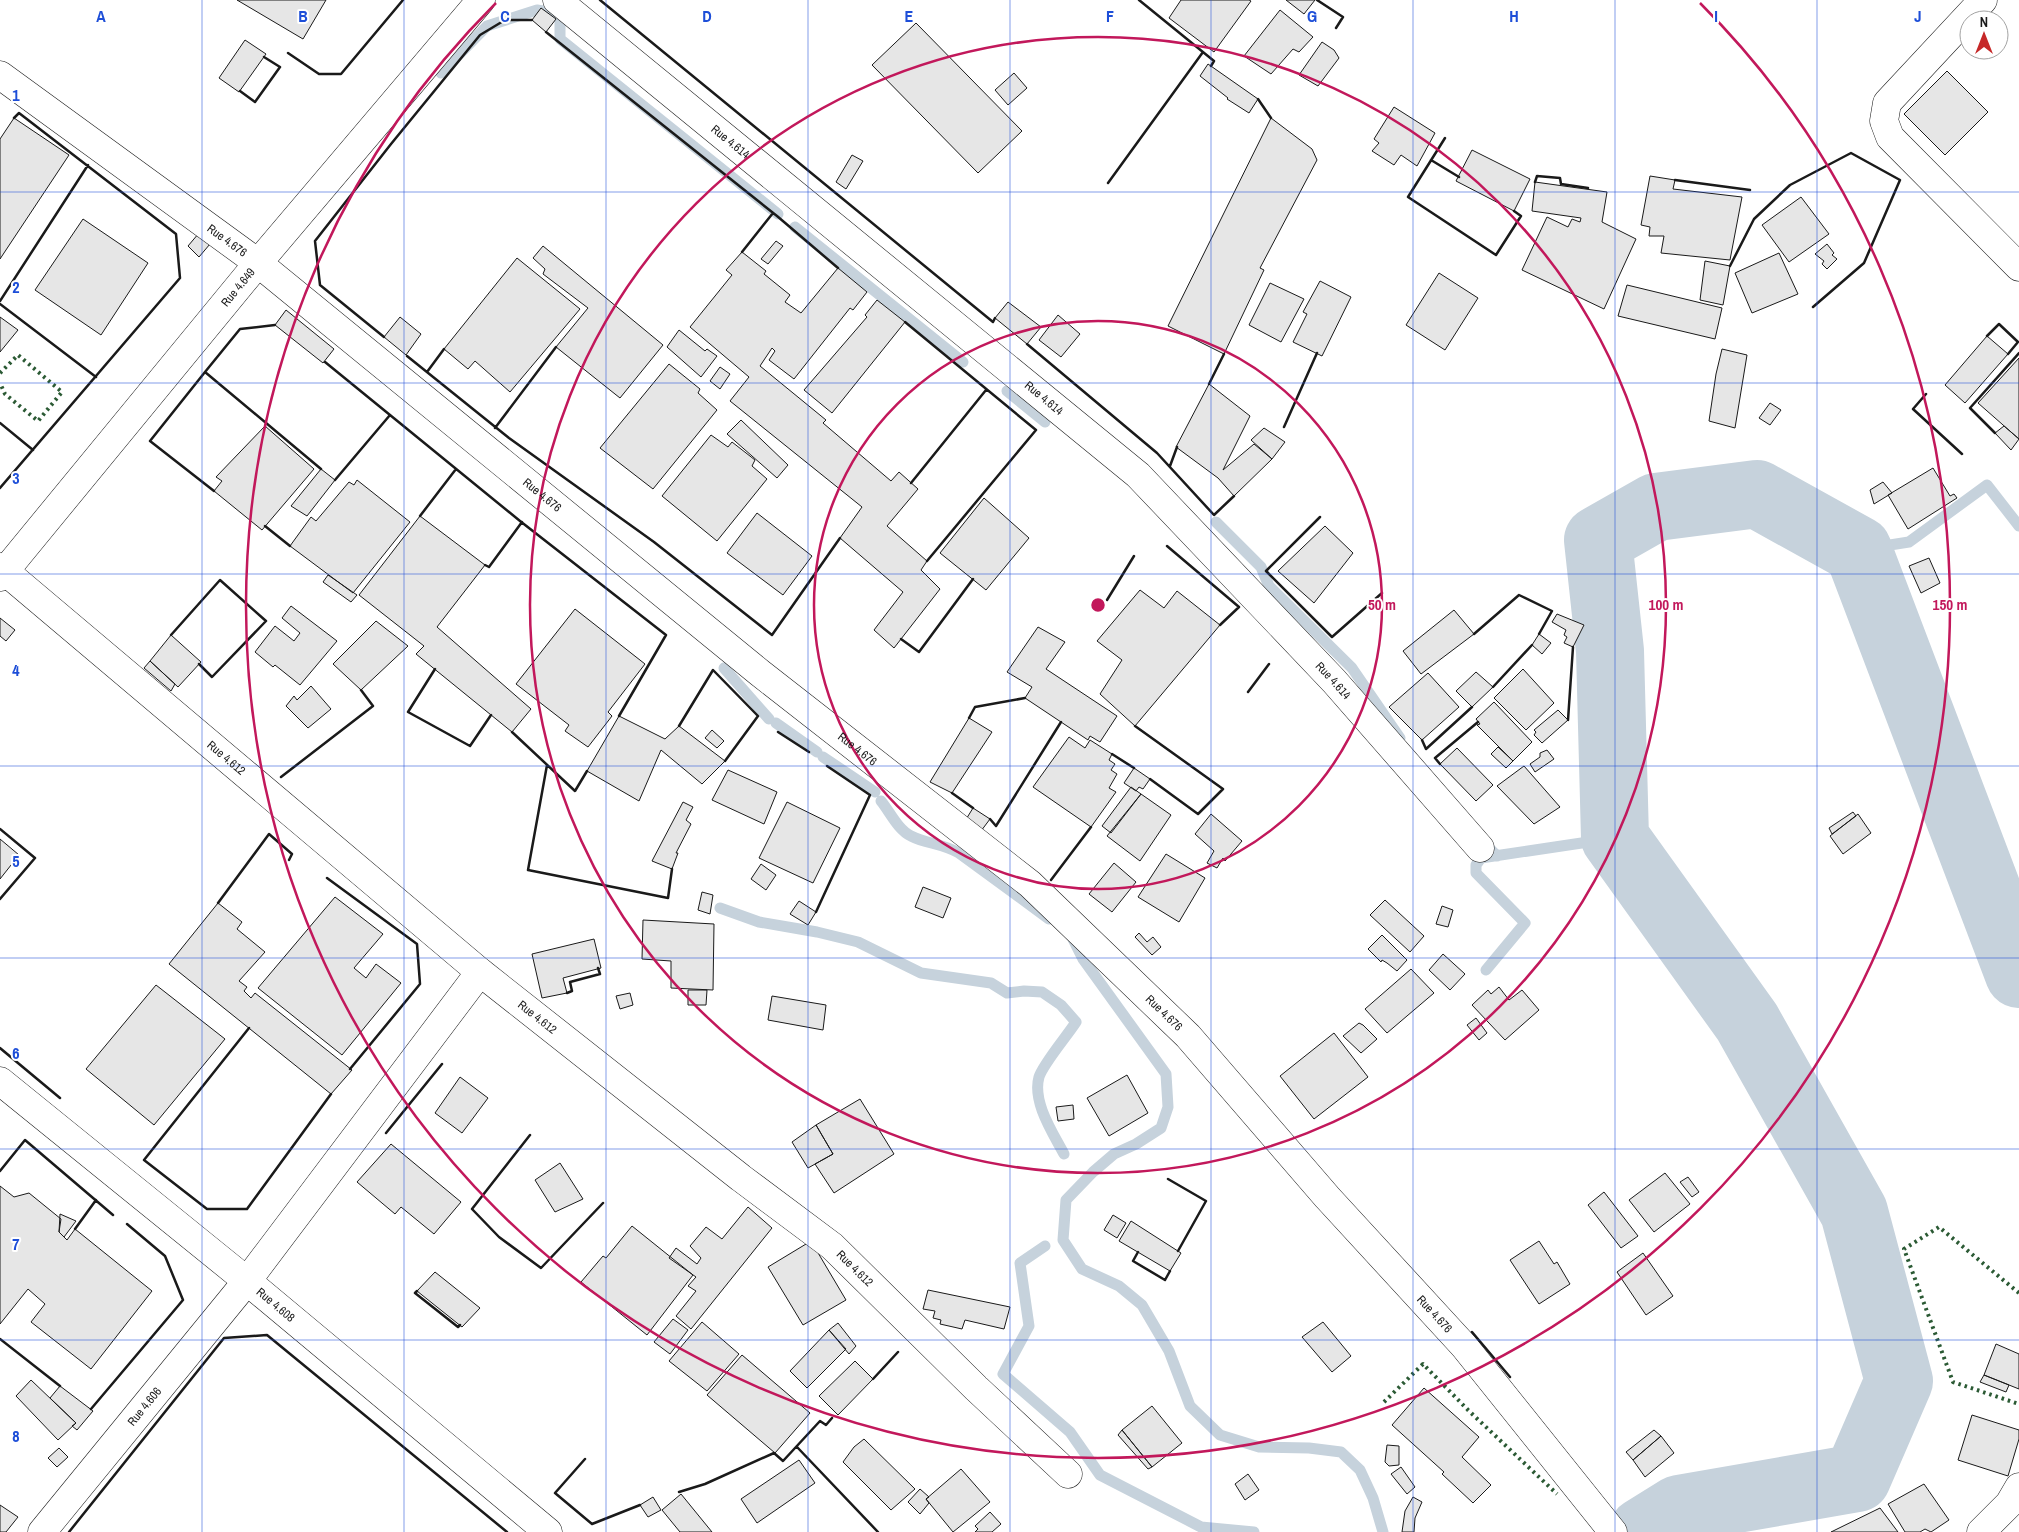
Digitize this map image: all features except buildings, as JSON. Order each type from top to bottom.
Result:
[{"type":"street","name":"Rue 4.649","points":[[2,572],[258,263],[481,0]]},
{"type":"street","name":"Rue 4.614","points":[[557,0],[1138,475],[1334,681],[1480,848]]},
{"type":"street","points":[[1983,0],[1887,103],[1884,121],[1890,137],[2019,267]]},
{"type":"street","name":"Rue 4.676","points":[[0,76],[258,263],[760,673],[1030,884],[1188,1036],[1327,1197],[1464,1346],[1610,1527]]},
{"type":"street","name":"Rue 4.612","points":[[2,572],[480,972],[741,1178],[832,1246],[976,1388],[1068,1474]]},
{"type":"street","name":"Rue 4.606","points":[[42,1532],[247,1281],[480,972]]},
{"type":"street","name":"Rue 4.608","points":[[0,1081],[247,1281],[548,1532]]},
{"type":"street","points":[[1981,1532],[2009,1504],[2019,1487]]},
{"type":"waterway","points":[[441,73],[487,26],[537,10],[549,12],[560,19],[560,39],[778,214]]},
{"type":"waterway","points":[[795,227],[963,362]]},
{"type":"waterway","points":[[1007,391],[1045,422]]},
{"type":"waterway","points":[[1858,550],[1909,542],[1987,485],[2019,526]]},
{"type":"waterway","points":[[1642,1532],[1679,1509],[1857,1478],[1899,1381],[1854,1212],[1747,1022],[1615,838],[1610,651],[1598,540],[1656,507],[1757,494],[1858,550],[2019,974]]},
{"type":"waterway","points":[[1216,522],[1261,567],[1269,586],[1352,668],[1400,738]]},
{"type":"waterway","points":[[724,668],[769,719]]},
{"type":"waterway","points":[[776,723],[817,752]]},
{"type":"waterway","points":[[823,757],[875,792]]},
{"type":"waterway","points":[[881,801],[906,833],[917,839],[946,847],[959,853],[1049,919]]},
{"type":"waterway","points":[[1486,970],[1525,923],[1476,873],[1476,865],[1481,858],[1615,838]]},
{"type":"waterway","points":[[1483,842],[1497,856]]},
{"type":"waterway","points":[[720,908],[759,922],[817,932],[858,942],[921,973],[991,983],[1007,993],[1024,991],[1042,992],[1061,1005],[1076,1022],[1041,1071],[1038,1097],[1049,1127],[1064,1154]]},
{"type":"waterway","points":[[1073,939],[1083,959],[1166,1074],[1168,1107],[1161,1128],[1136,1144],[1114,1154],[1093,1172],[1066,1200],[1063,1240],[1082,1269],[1119,1286],[1142,1305],[1169,1351],[1190,1406],[1220,1435],[1259,1447],[1309,1448],[1341,1452],[1360,1470],[1373,1498],[1383,1532]]},
{"type":"waterway","points":[[1045,1246],[1020,1263],[1029,1326],[1003,1374],[1070,1432],[1100,1475],[1201,1527],[1254,1532]]},
{"type":"hedge","points":[[0,373],[18,355],[62,392],[38,421],[5,394],[0,383]]},
{"type":"hedge","points":[[2019,1293],[1939,1227],[1904,1249],[1953,1382],[2019,1404]]},
{"type":"hedge","points":[[1384,1402],[1423,1364],[1469,1411],[1557,1494]]},
{"type":"wall","points":[[288,53],[319,74],[341,74],[403,0]]},
{"type":"wall","points":[[600,0],[993,322],[995,318]]},
{"type":"wall","points":[[1139,0],[1214,61],[1211,66]]},
{"type":"wall","points":[[1317,0],[1343,17],[1336,28]]},
{"type":"wall","points":[[384,337],[320,285],[315,241],[480,35],[505,20],[532,20]]},
{"type":"wall","points":[[546,32],[777,216],[838,268]]},
{"type":"wall","points":[[1108,183],[1203,52]]},
{"type":"wall","points":[[240,91],[255,102],[280,67],[264,57]]},
{"type":"wall","points":[[1258,99],[1271,118]]},
{"type":"wall","points":[[0,488],[180,278],[176,234],[19,113],[14,118]]},
{"type":"wall","points":[[1445,138],[1408,197],[1496,255],[1521,216],[1514,211]]},
{"type":"wall","points":[[1730,266],[1754,219],[1790,185],[1851,153],[1900,180],[1864,263],[1813,307]]},
{"type":"wall","points":[[1431,160],[1459,177]]},
{"type":"wall","points":[[0,301],[88,165]]},
{"type":"wall","points":[[1535,182],[1537,176],[1560,178],[1561,184],[1588,188]]},
{"type":"wall","points":[[1675,180],[1750,190]]},
{"type":"wall","points":[[742,252],[773,213]]},
{"type":"wall","points":[[0,304],[96,377]]},
{"type":"wall","points":[[905,322],[1036,430],[927,561]]},
{"type":"wall","points":[[1987,336],[1999,324],[2018,342],[2008,354]]},
{"type":"wall","points":[[205,372],[240,329],[275,325]]},
{"type":"wall","points":[[1027,344],[1157,453],[1214,515],[1234,496]]},
{"type":"wall","points":[[495,428],[556,347]]},
{"type":"wall","points":[[427,372],[444,349]]},
{"type":"wall","points":[[1284,427],[1317,353]]},
{"type":"wall","points":[[1995,433],[1970,408],[2019,353]]},
{"type":"wall","points":[[1209,384],[1224,354]]},
{"type":"wall","points":[[407,356],[509,438],[654,542],[772,635],[840,538]]},
{"type":"wall","points":[[325,362],[390,415]]},
{"type":"wall","points":[[214,491],[150,441],[205,372],[321,469]]},
{"type":"wall","points":[[911,483],[986,390]]},
{"type":"wall","points":[[1926,394],[1913,409],[1962,454]]},
{"type":"wall","points":[[335,480],[390,415],[520,521],[666,635],[619,716]]},
{"type":"wall","points":[[0,423],[33,450]]},
{"type":"wall","points":[[1170,466],[1177,447]]},
{"type":"wall","points":[[420,516],[456,469]]},
{"type":"wall","points":[[1320,517],[1266,571],[1332,637],[1382,593]]},
{"type":"wall","points":[[485,565],[489,567],[522,522]]},
{"type":"wall","points":[[265,526],[290,546]]},
{"type":"wall","points":[[1167,546],[1239,607],[1220,625]]},
{"type":"wall","points":[[1107,600],[1134,556]]},
{"type":"wall","points":[[901,639],[919,652],[973,579]]},
{"type":"wall","points":[[171,635],[220,580],[266,621],[212,677],[199,664]]},
{"type":"wall","points":[[1474,634],[1519,595],[1552,611],[1539,634]]},
{"type":"wall","points":[[1493,687],[1532,645]]},
{"type":"wall","points":[[1568,720],[1573,647]]},
{"type":"wall","points":[[1248,692],[1269,664]]},
{"type":"wall","points":[[435,669],[408,712],[470,746],[491,715]]},
{"type":"wall","points":[[679,726],[713,670],[758,716],[725,761]]},
{"type":"wall","points":[[281,777],[373,706],[361,690]]},
{"type":"wall","points":[[969,718],[975,707],[1025,698]]},
{"type":"wall","points":[[1422,740],[1426,749],[1472,707]]},
{"type":"wall","points":[[990,819],[996,826],[1061,722]]},
{"type":"wall","points":[[1440,764],[1435,758],[1478,722]]},
{"type":"wall","points":[[1135,726],[1223,789],[1198,814],[1150,779]]},
{"type":"wall","points":[[512,732],[575,791],[587,771]]},
{"type":"wall","points":[[778,732],[809,752]]},
{"type":"wall","points":[[1112,754],[1134,768]]},
{"type":"wall","points":[[547,765],[528,870],[668,898],[672,869]]},
{"type":"wall","points":[[816,912],[870,795],[827,766]]},
{"type":"wall","points":[[952,793],[973,808]]},
{"type":"wall","points":[[1051,880],[1091,827]]},
{"type":"wall","points":[[0,829],[35,858],[0,899]]},
{"type":"wall","points":[[218,903],[269,834],[292,854],[289,860]]},
{"type":"wall","points":[[327,878],[417,944],[420,984],[350,1069]]},
{"type":"wall","points":[[567,993],[572,991],[570,982],[600,974],[598,968]]},
{"type":"wall","points":[[249,1028],[144,1160],[207,1209],[247,1209],[331,1094]]},
{"type":"wall","points":[[0,1048],[60,1098]]},
{"type":"wall","points":[[386,1133],[442,1064]]},
{"type":"wall","points":[[530,1135],[472,1209],[499,1237],[541,1268],[603,1203]]},
{"type":"wall","points":[[0,1171],[25,1140],[113,1215]]},
{"type":"wall","points":[[1168,1179],[1206,1201],[1178,1251]]},
{"type":"wall","points":[[75,1229],[96,1200]]},
{"type":"wall","points":[[91,1409],[183,1300],[165,1256],[127,1224]]},
{"type":"wall","points":[[1138,1252],[1133,1261],[1165,1280],[1170,1271]]},
{"type":"wall","points":[[417,1291],[415,1293],[458,1327],[460,1325]]},
{"type":"wall","points":[[1472,1332],[1510,1377]]},
{"type":"wall","points":[[69,1532],[224,1338],[267,1335],[507,1532]]},
{"type":"wall","points":[[0,1339],[60,1386]]},
{"type":"wall","points":[[873,1379],[898,1352]]},
{"type":"wall","points":[[679,1492],[705,1484],[774,1453],[783,1461],[820,1421],[826,1425],[832,1418]]},
{"type":"wall","points":[[797,1447],[878,1532]]},
{"type":"wall","points":[[585,1459],[555,1493],[592,1524],[640,1505]]}]
